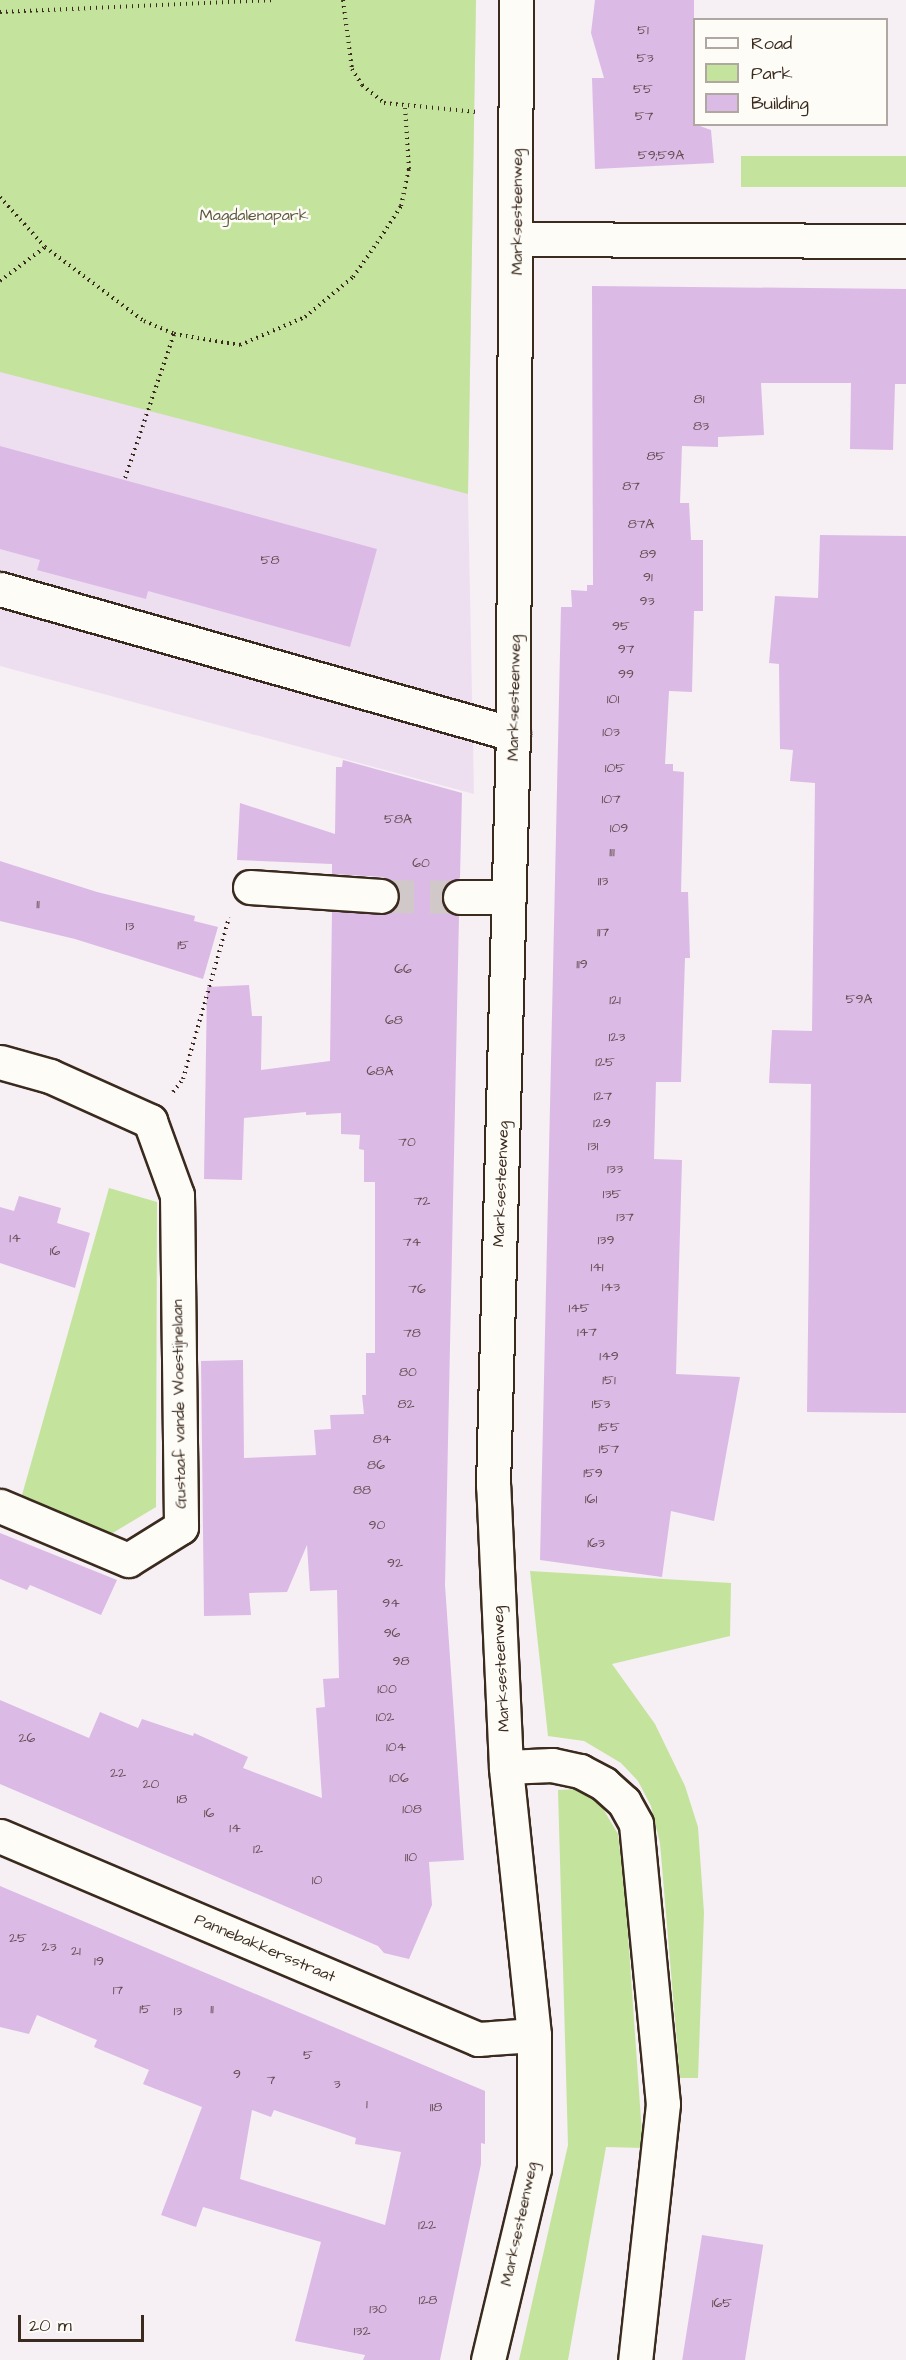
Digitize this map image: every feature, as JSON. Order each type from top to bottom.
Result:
[{"type":"street","name":"Marksesteenweg","points":[[488,2360],[534,2169],[534,2035],[506,1767],[493,1486],[513,734],[516,0]]},
{"type":"street","points":[[516,239],[906,241]]},
{"type":"street","points":[[0,589],[513,734]]},
{"type":"street","points":[[250,887],[381,896]]},
{"type":"street","points":[[460,897],[509,897]]},
{"type":"street","points":[[0,1062],[50,1076],[150,1121]]},
{"type":"street","name":"Gustaaf vande Woestijnelaan","points":[[0,1506],[128,1560],[181,1527],[177,1195],[150,1121]]},
{"type":"street","points":[[506,1767],[552,1765],[580,1771],[604,1784],[624,1802],[636,1824],[663,2104],[635,2360]]},
{"type":"street","name":"Pannebakkersstraat","points":[[0,1836],[478,2039],[534,2035]]},
{"type":"path","points":[[0,12],[276,0]]},
{"type":"path","points":[[343,0],[352,69],[362,86],[384,103],[405,108],[517,115]]},
{"type":"path","points":[[0,197],[45,248],[144,321],[174,334],[240,345],[304,317],[353,276],[400,206],[409,169],[405,108]]},
{"type":"path","points":[[0,281],[45,248]]},
{"type":"path","points":[[125,478],[174,334]]},
{"type":"path","points":[[150,1121],[183,1079],[231,913],[250,887]]},
{"type":"shaded area","points":[[0,0],[476,0],[468,494],[474,794],[0,666]]},
{"type":"green space","name":"Magdalenapark","points":[[0,0],[476,0],[468,494],[0,372]]},
{"type":"green space","points":[[741,156],[906,156],[906,187],[741,187]]},
{"type":"green space","points":[[109,1188],[157,1202],[156,1507],[111,1534],[22,1495]]},
{"type":"green space","points":[[530,1571],[731,1583],[730,1636],[612,1664],[655,1724],[685,1786],[698,1827],[704,1913],[698,2078],[680,2078],[660,1843],[651,1806],[638,1781],[621,1763],[584,1741],[548,1736]]},
{"type":"green space","points":[[579,1789],[602,1807],[618,1834],[625,1891],[643,2148],[606,2147],[568,2360],[519,2360],[568,2145],[558,1790]]},
{"type":"building","points":[[595,0],[694,0],[693,126],[711,130],[714,163],[595,169],[592,78],[604,78],[591,33]]},
{"type":"building","points":[[592,286],[906,289],[906,384],[895,384],[893,450],[850,449],[851,383],[761,383],[764,435],[718,437],[718,447],[682,446],[680,503],[689,503],[691,540],[703,540],[703,611],[694,611],[692,692],[669,691],[665,764],[673,764],[673,771],[684,772],[681,892],[688,892],[690,958],[685,958],[681,1082],[656,1082],[654,1159],[682,1160],[676,1374],[740,1377],[714,1521],[671,1511],[662,1577],[540,1560],[561,607],[572,607],[571,590],[587,591],[587,585],[593,585]]},
{"type":"building","points":[[0,446],[377,549],[350,647],[148,591],[146,599],[37,570],[40,560],[0,549]]},
{"type":"building","points":[[820,535],[906,536],[906,1413],[807,1412],[811,1084],[769,1083],[772,1030],[812,1031],[815,783],[790,781],[793,750],[780,749],[779,664],[769,663],[775,596],[818,598]]},
{"type":"building","points":[[343,760],[462,793],[460,878],[444,887],[441,898],[444,907],[459,916],[445,1585],[464,1860],[429,1862],[432,1905],[409,1959],[384,1953],[378,1946],[0,1784],[0,1700],[89,1738],[100,1712],[138,1728],[142,1719],[193,1736],[194,1733],[248,1757],[243,1768],[322,1798],[316,1708],[325,1707],[323,1679],[339,1678],[337,1590],[310,1591],[307,1545],[287,1592],[249,1593],[251,1615],[204,1616],[201,1361],[243,1360],[244,1458],[316,1455],[314,1430],[331,1429],[330,1415],[364,1414],[362,1395],[366,1395],[366,1353],[375,1353],[375,1182],[364,1182],[364,1150],[359,1149],[360,1135],[341,1134],[341,1113],[306,1115],[306,1112],[244,1118],[242,1180],[204,1179],[207,987],[249,985],[252,1016],[262,1016],[261,1070],[330,1061],[332,911],[389,913],[397,906],[398,888],[383,877],[332,874],[332,864],[237,860],[240,803],[335,834],[336,767],[342,767]]},
{"type":"building","points":[[0,861],[97,892],[195,916],[194,921],[218,927],[203,979],[75,939],[0,921]]},
{"type":"building","points":[[19,1196],[61,1208],[57,1223],[90,1233],[75,1288],[0,1263],[0,1207],[14,1211]]},
{"type":"building","points":[[0,1533],[117,1580],[101,1615],[30,1585],[27,1590],[0,1579]]},
{"type":"building","points":[[0,1886],[485,2091],[485,2144],[481,2143],[481,2164],[440,2360],[363,2360],[365,2355],[295,2341],[321,2242],[203,2207],[196,2227],[161,2215],[202,2107],[143,2084],[149,2070],[94,2047],[97,2040],[37,2015],[29,2034],[0,2027]],"holes":[[[252,2110],[271,2117],[274,2110],[356,2138],[355,2144],[401,2152],[385,2225],[240,2179]]]},
{"type":"building","points":[[702,2235],[763,2245],[745,2360],[682,2360]]},
{"type":"tunnel","points":[[381,896],[460,897]]}]
